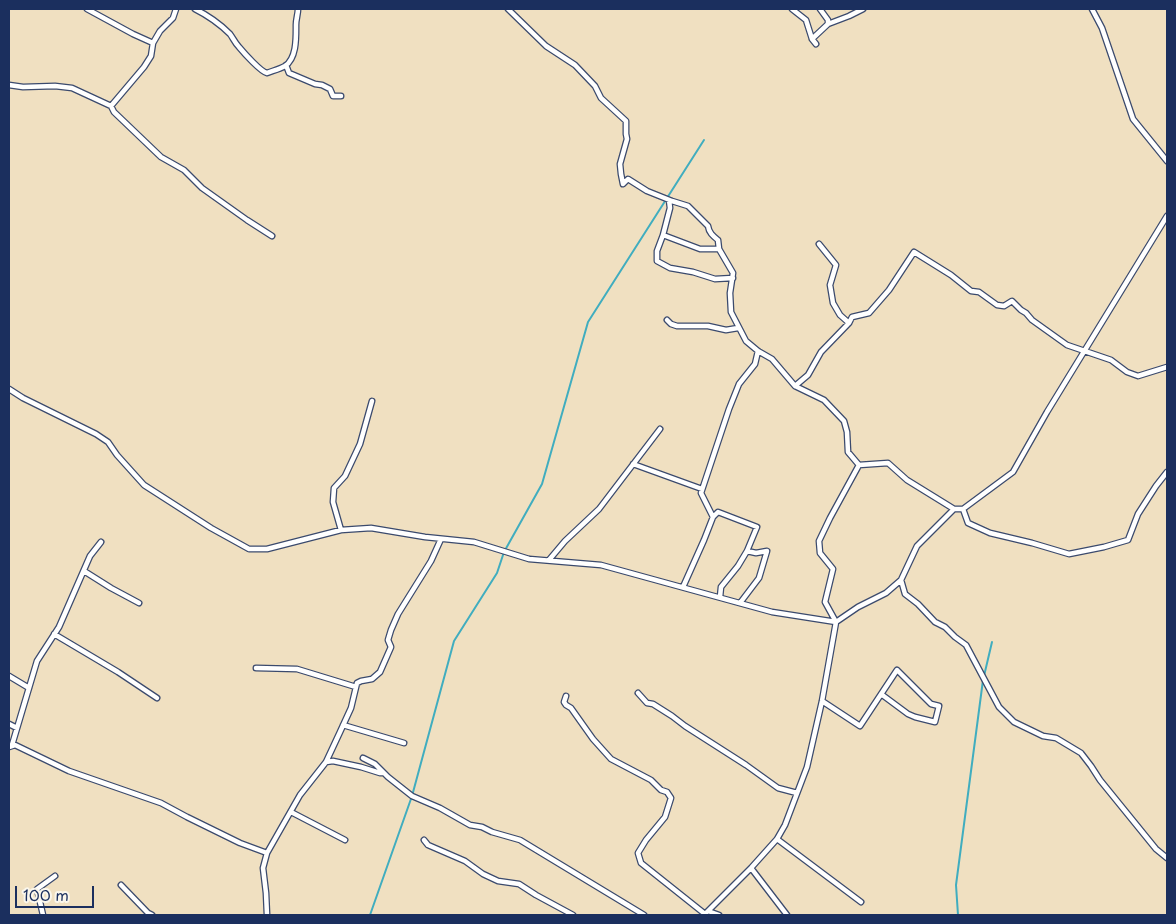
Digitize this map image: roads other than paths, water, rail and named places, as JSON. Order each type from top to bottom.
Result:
[{"type":"street","points":[[87,9],[153,43]]},
{"type":"street","points":[[111,106],[144,67],[151,56],[153,43],[160,31],[173,18],[176,9]]},
{"type":"street","points":[[195,9],[226,31],[264,73],[286,65],[293,54],[298,9]]},
{"type":"street","points":[[508,9],[546,46],[575,65],[595,86],[601,98],[626,121],[627,139],[620,164],[623,184],[628,178],[642,188],[688,206],[708,226],[708,230],[718,240],[719,249],[733,273],[730,293],[731,312],[746,341],[758,351],[772,358],[796,386],[824,400],[844,421],[847,432],[848,452],[859,465]]},
{"type":"street","points":[[792,9],[806,20],[816,44]]},
{"type":"street","points":[[820,9],[828,20],[828,24]]},
{"type":"street","points":[[812,38],[828,24],[863,9]]},
{"type":"street","points":[[1092,9],[1102,28],[1133,119],[1167,161]]},
{"type":"street","points":[[286,65],[290,74],[330,89],[333,96],[341,96]]},
{"type":"street","points":[[9,84],[23,88],[55,86],[72,88],[111,106],[114,112],[161,158],[184,170],[202,188],[272,236]]},
{"type":"street","points":[[669,200],[670,208],[657,250],[657,261],[670,268],[716,279],[733,278]]},
{"type":"street","points":[[859,465],[888,463],[907,480],[954,509],[963,509],[1012,472],[1167,216]]},
{"type":"street","points":[[663,235],[700,249],[719,249]]},
{"type":"street","points":[[819,244],[836,265],[830,285],[833,303],[840,315],[849,323]]},
{"type":"street","points":[[796,386],[808,375],[821,352],[849,323],[852,317],[869,313],[889,290],[914,252],[951,275],[971,291],[979,292],[997,305],[1004,306],[1012,302],[1026,312],[1032,320],[1067,345],[1111,360],[1127,372],[1138,376],[1167,367]]},
{"type":"street","points":[[667,320],[677,326],[708,326],[726,330],[738,328]]},
{"type":"street","points":[[713,517],[701,493],[702,489],[739,384],[755,364],[758,351]]},
{"type":"street","points":[[9,388],[23,398],[96,434],[108,442],[116,455],[144,485],[249,550],[267,549],[341,530],[371,528],[474,542],[529,559],[601,565],[772,612],[836,622],[858,607],[886,593],[901,580],[917,546],[954,509]]},
{"type":"street","points":[[341,530],[333,502],[334,488],[345,476],[360,444],[372,401]]},
{"type":"street","points":[[549,560],[565,541],[600,508],[660,429]]},
{"type":"street","points":[[634,464],[702,489]]},
{"type":"street","points":[[706,913],[777,839],[807,767],[822,701],[836,622],[824,602],[833,569],[820,554],[819,541],[859,465]]},
{"type":"street","points":[[963,509],[968,523],[990,533],[1068,554],[1128,540],[1138,514],[1167,472]]},
{"type":"street","points":[[683,587],[713,517],[718,512],[756,527],[747,551],[721,587],[720,597]]},
{"type":"street","points":[[267,915],[263,868],[267,853],[300,795],[326,762],[354,698],[357,683],[372,679],[380,672],[391,648],[388,640],[398,614],[441,539]]},
{"type":"street","points":[[101,542],[90,556],[59,627],[37,661],[11,746],[32,752],[54,765],[69,771],[161,803],[240,843],[267,853]]},
{"type":"street","points":[[740,603],[759,578],[767,551],[756,553],[747,551]]},
{"type":"street","points":[[84,571],[138,603]]},
{"type":"street","points":[[901,580],[905,594],[918,604],[934,622],[945,627],[966,645],[1000,707],[1014,722],[1043,736],[1056,738],[1081,753],[1100,780],[1156,849],[1167,858]]},
{"type":"street","points":[[54,634],[118,672],[157,698]]},
{"type":"street","points":[[256,668],[297,670],[356,687]]},
{"type":"street","points":[[822,701],[860,726],[881,694],[897,670],[931,704],[939,706],[935,722],[908,714],[881,694]]},
{"type":"street","points":[[9,676],[29,688]]},
{"type":"street","points":[[638,694],[647,703],[653,704],[672,716],[778,788],[797,793]]},
{"type":"street","points":[[566,696],[564,702],[566,705],[571,708],[593,739],[611,759],[651,780],[661,790],[667,792],[671,798],[665,817],[638,852],[641,863],[706,913],[719,915]]},
{"type":"street","points":[[9,724],[18,728]]},
{"type":"street","points":[[343,725],[404,744]]},
{"type":"street","points":[[363,758],[375,764],[383,773],[412,796],[440,808],[470,825],[482,827],[520,840],[644,915]]},
{"type":"street","points":[[326,762],[333,761],[383,773]]},
{"type":"street","points":[[291,812],[345,840]]},
{"type":"street","points":[[777,839],[861,902]]},
{"type":"street","points":[[424,840],[428,845],[465,861],[483,874],[498,881],[519,884],[572,915]]},
{"type":"street","points":[[751,868],[787,915]]},
{"type":"street","points":[[43,915],[37,889],[55,876]]},
{"type":"street","points":[[121,884],[152,915]]},
{"type":"waterway","points":[[370,915],[412,796],[454,641],[497,573],[504,552],[542,484],[588,322],[704,140]]},
{"type":"waterway","points":[[984,676],[992,642]]},
{"type":"waterway","points":[[958,915],[956,885],[983,680]]}]
